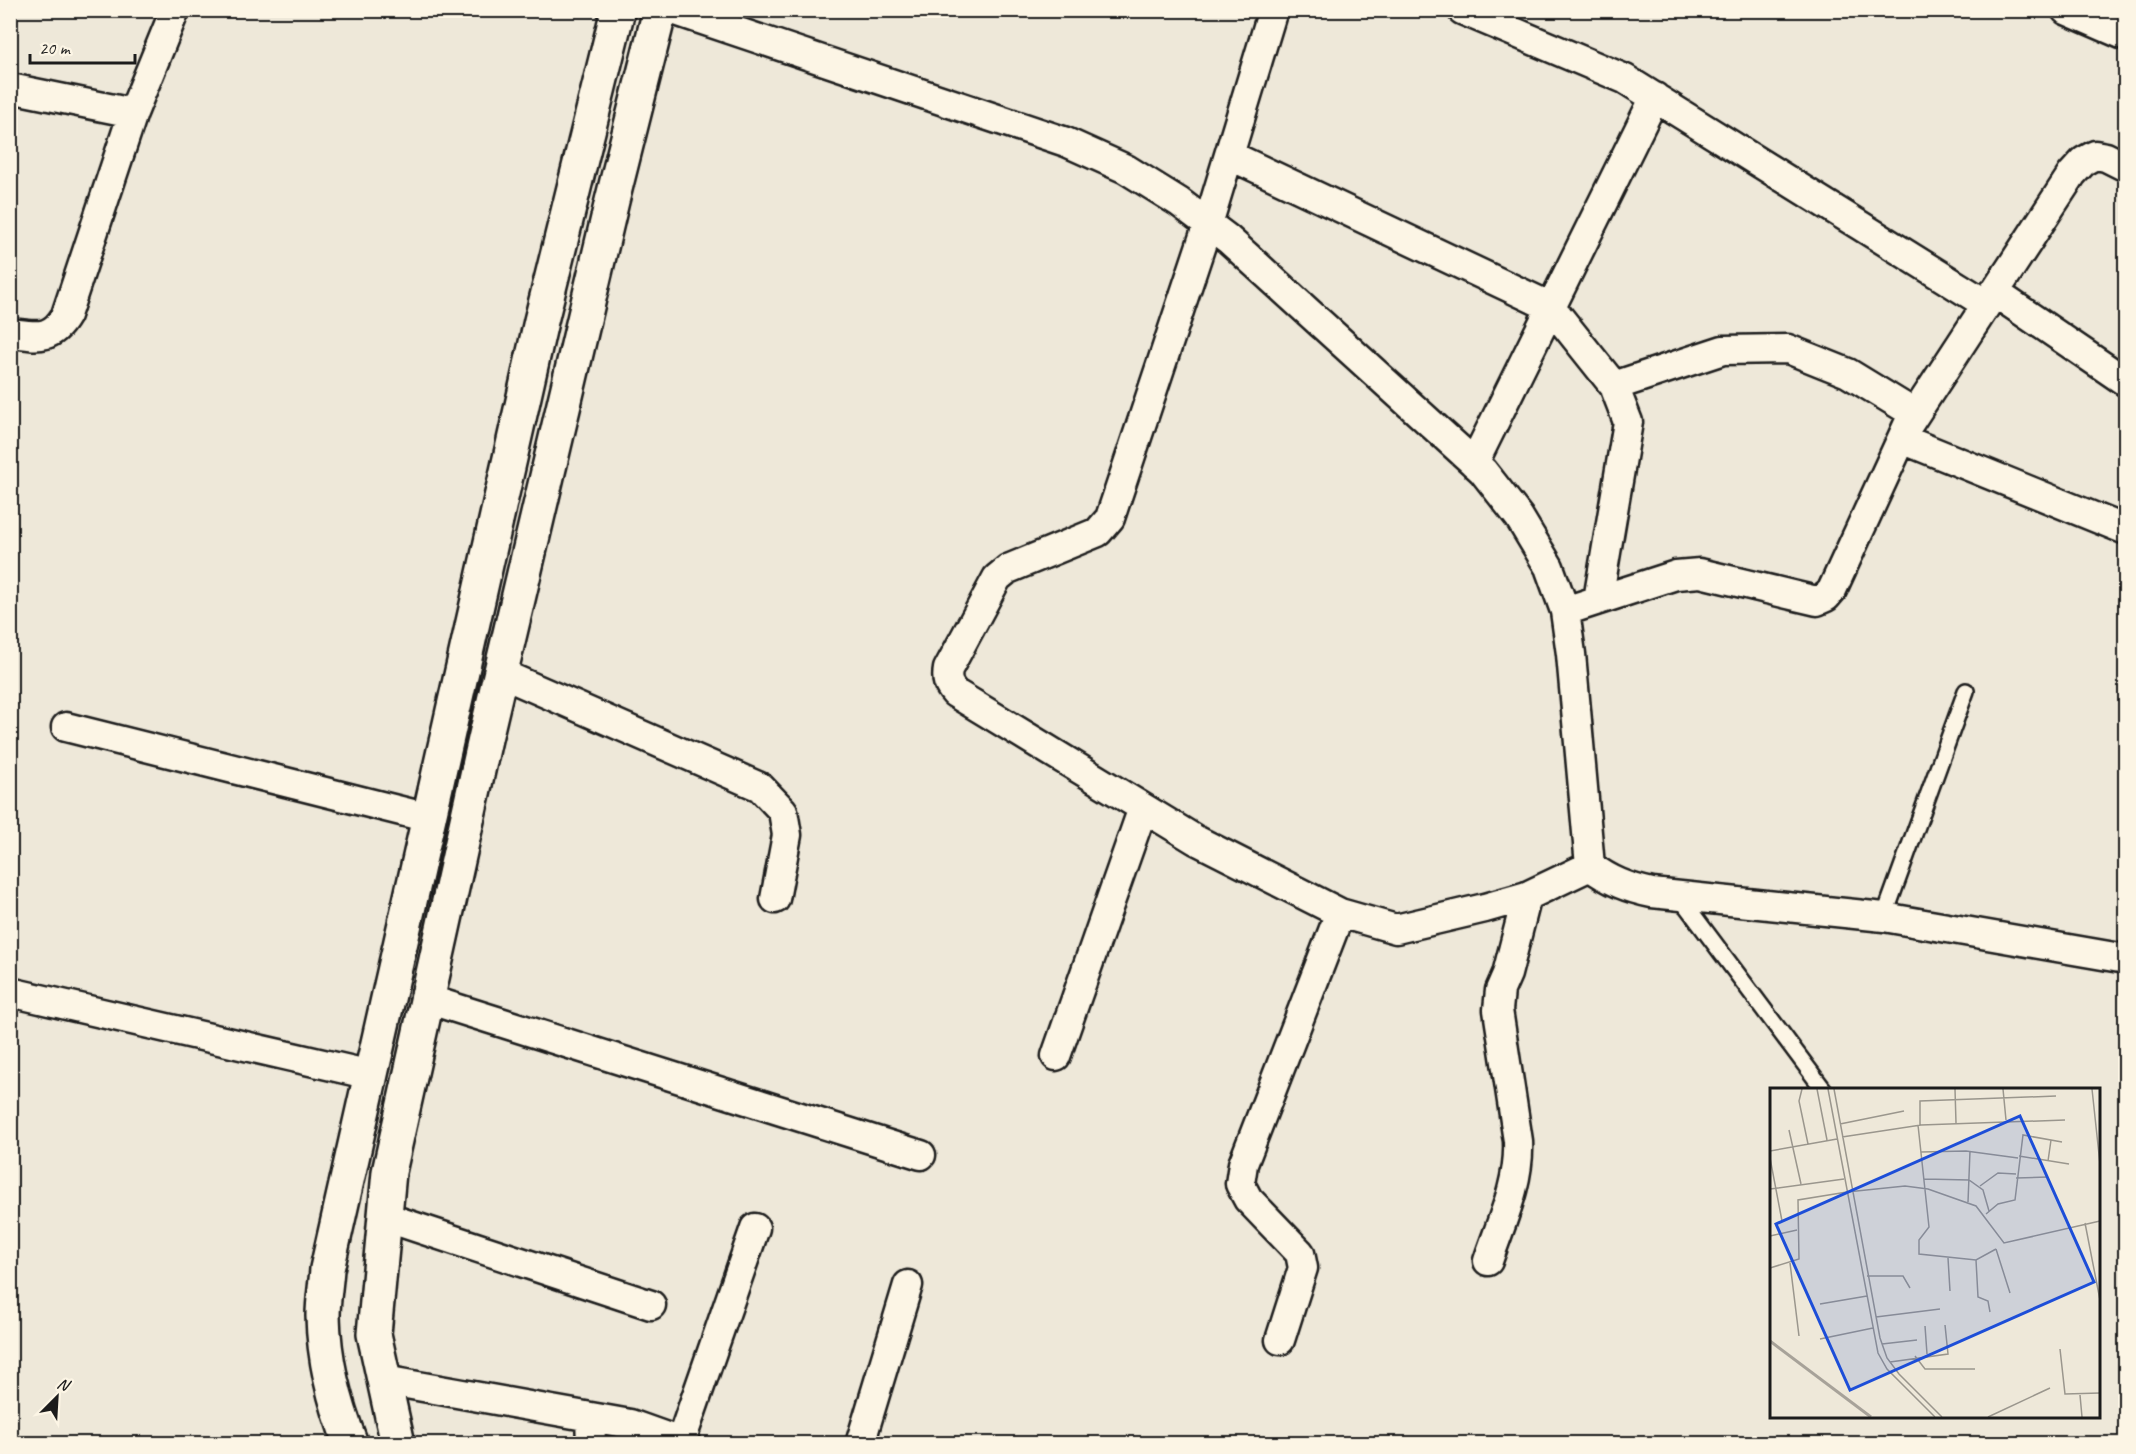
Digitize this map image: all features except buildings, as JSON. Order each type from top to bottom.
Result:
[{"type":"street","points":[[10,333],[40,336],[50,334],[59,327],[66,315],[134,113],[175,10]]},
{"type":"street","points":[[351,1443],[341,1419],[329,1366],[323,1315],[327,1269],[541,321],[618,10]]},
{"type":"street","points":[[398,1443],[374,1334],[389,1172],[500,673],[612,201],[660,10]]},
{"type":"street","points":[[673,10],[1066,142],[1125,169],[1179,202],[1245,255],[1483,471],[1519,517],[1549,567],[1565,611],[1590,866],[1605,878],[1626,888],[1679,896],[1884,917],[2126,959]]},
{"type":"street","points":[[1273,10],[1208,224],[1110,518],[1098,532],[1008,569],[997,578],[948,669],[949,686],[955,693],[1196,840],[1340,913],[1396,929],[1527,896],[1590,866]]},
{"type":"street","points":[[1462,10],[1625,79],[2126,382]]},
{"type":"street","points":[[2066,10],[2126,36]]},
{"type":"street","points":[[10,88],[134,113]]},
{"type":"street","points":[[1474,463],[1655,97]]},
{"type":"street","points":[[1229,155],[1551,307],[1614,386],[1628,422],[1598,600]]},
{"type":"street","points":[[1565,611],[1688,573],[1700,573],[1817,601],[1826,597],[1832,590],[1915,414],[2072,174],[2084,161],[2095,155],[2106,157],[2126,167]]},
{"type":"street","points":[[1614,386],[1723,350],[1788,349],[1848,373],[1915,414]]},
{"type":"street","points":[[1902,439],[2126,530]]},
{"type":"street","points":[[500,673],[759,787],[783,811],[787,835],[775,899]]},
{"type":"street","points":[[66,727],[429,818]]},
{"type":"street","points":[[1056,1056],[1143,808]]},
{"type":"street","points":[[1488,1261],[1515,1181],[1519,1161],[1498,1010],[1500,990],[1507,974],[1527,896]]},
{"type":"street","points":[[1281,1340],[1303,1268],[1300,1253],[1248,1199],[1240,1184],[1243,1164],[1340,913]]},
{"type":"street","points":[[10,992],[371,1074]]},
{"type":"street","points":[[427,999],[921,1155]]},
{"type":"street","points":[[385,1217],[651,1305]]},
{"type":"street","points":[[384,1380],[590,1430],[630,1424],[683,1442],[754,1228]]},
{"type":"street","points":[[860,1443],[908,1285]]},
{"type":"lane","points":[[1884,917],[1966,691]]},
{"type":"lane","points":[[1679,896],[1823,1088]]}]
